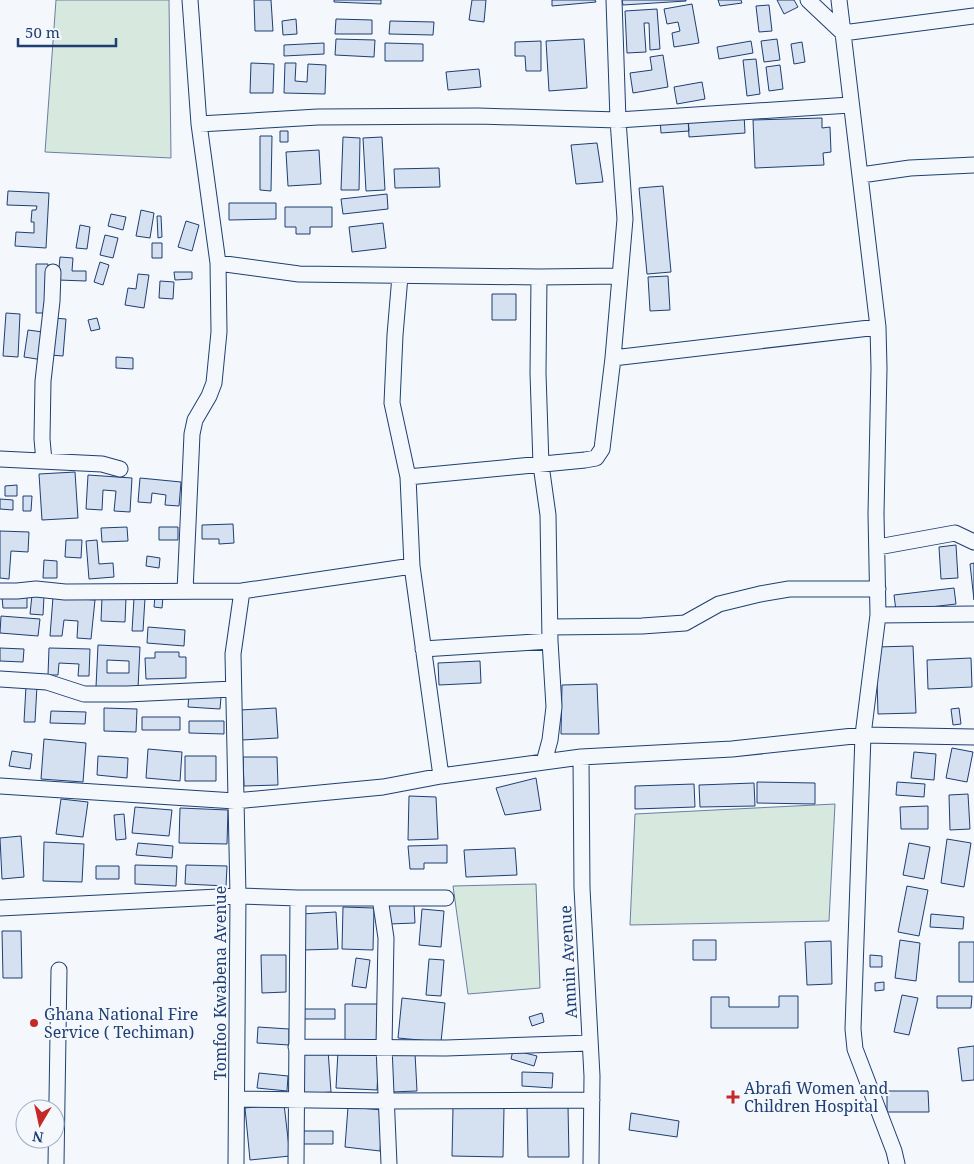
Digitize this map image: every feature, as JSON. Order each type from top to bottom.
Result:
[{"type":"street","points":[[185,591],[192,434],[195,420],[214,383],[219,332],[218,263],[199,124],[190,0]]},
{"type":"street","points":[[408,477],[585,460],[596,458],[599,453],[604,441],[626,219],[618,120],[614,0]]},
{"type":"street","points":[[808,0],[843,34]]},
{"type":"street","points":[[839,0],[850,105],[861,175],[878,327],[879,368],[876,514],[878,615],[863,735],[854,1029],[855,1049],[894,1151],[897,1164]]},
{"type":"street","points":[[843,34],[974,16]]},
{"type":"street","points":[[199,124],[318,117],[460,116],[618,120],[850,105]]},
{"type":"street","points":[[861,175],[910,168],[974,165]]},
{"type":"street","points":[[218,263],[299,274],[538,277],[620,276]]},
{"type":"street","points":[[44,460],[42,439],[43,380],[54,272]]},
{"type":"street","points":[[400,276],[392,403],[408,477],[412,566],[441,776]]},
{"type":"street","points":[[538,277],[538,373],[541,465],[548,515],[550,634],[554,707],[550,740],[544,762]]},
{"type":"street","points":[[613,358],[878,327]]},
{"type":"street","points":[[0,459],[102,464],[120,469]]},
{"type":"street","points":[[878,547],[955,533],[974,542]]},
{"type":"street","points":[[0,591],[36,589],[75,592],[242,590],[412,566]]},
{"type":"street","points":[[423,649],[550,634],[685,623],[719,604],[789,589],[878,590]]},
{"type":"street","name":"Tomfoo Kwabena Avenue","points":[[236,1164],[238,896],[232,654],[242,590]]},
{"type":"street","points":[[878,615],[974,614]]},
{"type":"street","points":[[0,679],[46,682],[84,694],[127,694],[233,688]]},
{"type":"street","points":[[0,786],[235,801],[382,787],[441,776],[581,757],[732,749],[863,735],[974,737]]},
{"type":"street","name":"Amnin Avenue","points":[[581,757],[582,888],[592,1100],[591,1164]]},
{"type":"street","points":[[0,908],[238,896],[446,898]]},
{"type":"street","points":[[296,1164],[298,898]]},
{"type":"street","points":[[380,898],[386,938],[384,1047],[389,1164]]},
{"type":"street","points":[[56,1164],[59,970]]},
{"type":"street","points":[[296,1047],[446,1048],[590,1043]]},
{"type":"street","points":[[236,1099],[387,1101],[592,1100]]},
{"type":"shaded area","points":[[56,0],[169,0],[171,158],[45,152]]},
{"type":"shaded area","points":[[835,804],[829,921],[630,925],[635,814]]},
{"type":"shaded area","points":[[536,884],[540,988],[468,994],[453,886]]},
{"type":"building","points":[[254,0],[271,0],[273,31],[255,31]]},
{"type":"building","points":[[334,0],[381,0],[381,4],[334,2]]},
{"type":"building","points":[[472,0],[486,0],[484,22],[469,20]]},
{"type":"building","points":[[552,0],[595,0],[596,2],[552,6]]},
{"type":"building","points":[[622,0],[686,0],[686,1],[623,5]]},
{"type":"building","points":[[718,0],[741,0],[742,3],[720,6]]},
{"type":"building","points":[[777,0],[794,0],[798,7],[784,14]]},
{"type":"building","points":[[692,4],[699,43],[674,47],[672,33],[680,31],[678,22],[667,24],[664,9]]},
{"type":"building","points":[[769,5],[772,31],[759,32],[756,6]]},
{"type":"building","points":[[657,9],[660,49],[650,50],[649,23],[644,23],[646,52],[627,53],[625,11]]},
{"type":"building","points":[[296,19],[297,34],[283,35],[282,21]]},
{"type":"building","points":[[336,19],[372,20],[372,34],[335,34]]},
{"type":"building","points":[[390,21],[434,22],[433,35],[389,34]]},
{"type":"building","points":[[336,39],[375,40],[374,57],[335,55]]},
{"type":"building","points":[[584,39],[587,88],[549,91],[546,41]]},
{"type":"building","points":[[777,39],[780,60],[764,62],[761,41]]},
{"type":"building","points":[[541,41],[541,71],[526,71],[525,56],[515,56],[515,42]]},
{"type":"building","points":[[751,41],[753,53],[719,59],[717,47]]},
{"type":"building","points":[[802,42],[805,62],[794,64],[791,44]]},
{"type":"building","points":[[324,43],[324,54],[284,56],[284,45]]},
{"type":"building","points":[[385,43],[423,44],[423,61],[385,61]]},
{"type":"building","points":[[663,55],[668,87],[633,93],[630,73],[652,70],[650,57]]},
{"type":"building","points":[[756,59],[760,94],[747,96],[743,60]]},
{"type":"building","points":[[251,63],[274,64],[273,93],[250,93]]},
{"type":"building","points":[[285,63],[296,63],[295,81],[307,82],[308,64],[326,65],[325,94],[284,93]]},
{"type":"building","points":[[780,65],[783,89],[769,91],[766,67]]},
{"type":"building","points":[[479,69],[481,87],[448,90],[446,72]]},
{"type":"building","points":[[702,82],[705,99],[677,104],[674,87]]},
{"type":"building","points":[[744,114],[745,133],[689,137],[688,117]]},
{"type":"building","points":[[688,117],[689,131],[661,133],[660,119]]},
{"type":"building","points":[[822,118],[822,128],[830,127],[831,152],[823,153],[824,165],[755,168],[753,120]]},
{"type":"building","points":[[280,131],[288,131],[288,142],[280,142]]},
{"type":"building","points":[[260,136],[272,136],[271,191],[260,190]]},
{"type":"building","points":[[343,137],[360,138],[359,190],[341,190]]},
{"type":"building","points":[[382,137],[385,190],[366,191],[363,138]]},
{"type":"building","points":[[597,143],[603,182],[576,184],[571,145]]},
{"type":"building","points":[[319,150],[321,184],[288,186],[286,152]]},
{"type":"building","points":[[439,168],[440,187],[395,188],[394,169]]},
{"type":"building","points":[[663,186],[671,272],[647,274],[639,188]]},
{"type":"building","points":[[8,191],[49,193],[46,248],[15,246],[16,232],[34,233],[34,222],[31,222],[32,210],[36,210],[37,206],[7,205]]},
{"type":"building","points":[[387,194],[388,209],[343,214],[341,199]]},
{"type":"building","points":[[229,203],[276,203],[276,219],[229,220]]},
{"type":"building","points":[[285,207],[332,207],[332,227],[310,227],[310,234],[296,234],[296,227],[285,227]]},
{"type":"building","points":[[141,210],[154,213],[150,238],[136,236]]},
{"type":"building","points":[[111,214],[126,217],[123,230],[108,226]]},
{"type":"building","points":[[157,216],[161,216],[162,237],[158,238]]},
{"type":"building","points":[[186,221],[199,225],[192,251],[178,247]]},
{"type":"building","points":[[383,223],[386,248],[352,252],[349,227]]},
{"type":"building","points":[[80,225],[90,227],[87,249],[76,248]]},
{"type":"building","points":[[105,235],[118,238],[113,258],[100,255]]},
{"type":"building","points":[[152,243],[162,243],[162,258],[152,258]]},
{"type":"building","points":[[60,257],[73,258],[72,271],[86,271],[86,281],[58,280]]},
{"type":"building","points":[[100,262],[109,265],[103,285],[94,282]]},
{"type":"building","points":[[36,264],[48,264],[47,313],[36,313]]},
{"type":"building","points":[[174,272],[192,272],[192,279],[175,280]]},
{"type":"building","points":[[138,274],[149,275],[144,308],[125,305],[128,288],[136,289]]},
{"type":"building","points":[[668,276],[670,310],[650,311],[648,277]]},
{"type":"building","points":[[160,281],[174,282],[173,299],[159,298]]},
{"type":"building","points":[[492,294],[516,294],[516,320],[492,320]]},
{"type":"building","points":[[6,313],[20,314],[18,357],[3,356]]},
{"type":"building","points":[[53,318],[66,319],[63,356],[50,355]]},
{"type":"building","points":[[97,318],[100,329],[91,331],[88,320]]},
{"type":"building","points":[[28,330],[43,332],[43,360],[24,357]]},
{"type":"building","points":[[116,357],[133,358],[133,369],[116,368]]},
{"type":"building","points":[[75,472],[78,518],[42,520],[39,474]]},
{"type":"building","points":[[88,475],[132,478],[130,512],[114,511],[116,491],[103,490],[102,510],[86,509]]},
{"type":"building","points":[[140,478],[181,482],[179,506],[165,505],[166,495],[152,493],[151,503],[138,502]]},
{"type":"building","points":[[17,485],[17,496],[5,496],[5,486]]},
{"type":"building","points":[[23,496],[32,496],[31,511],[23,511]]},
{"type":"building","points":[[0,499],[13,500],[13,510],[0,509]]},
{"type":"building","points":[[233,524],[234,543],[219,544],[219,539],[202,539],[202,525]]},
{"type":"building","points":[[127,527],[128,541],[102,542],[101,528]]},
{"type":"building","points":[[159,527],[178,527],[178,540],[159,540]]},
{"type":"building","points":[[0,531],[29,532],[28,552],[11,551],[9,579],[0,578]]},
{"type":"building","points":[[66,540],[82,540],[81,558],[65,557]]},
{"type":"building","points":[[97,540],[99,564],[113,563],[114,577],[89,579],[86,541]]},
{"type":"building","points":[[956,545],[958,578],[941,579],[939,547]]},
{"type":"building","points":[[147,556],[160,558],[159,568],[146,566]]},
{"type":"building","points":[[44,560],[57,561],[57,578],[43,578]]},
{"type":"building","points":[[974,563],[974,600],[970,564]]},
{"type":"building","points":[[954,588],[956,604],[896,611],[894,595]]},
{"type":"building","points":[[32,595],[44,596],[43,615],[30,614]]},
{"type":"building","points":[[27,596],[27,608],[3,608],[2,597]]},
{"type":"building","points":[[155,596],[163,597],[162,608],[154,607]]},
{"type":"building","points":[[53,597],[95,600],[91,639],[77,638],[78,621],[64,620],[62,636],[50,636]]},
{"type":"building","points":[[102,597],[126,598],[125,622],[101,621]]},
{"type":"building","points":[[134,598],[145,598],[143,631],[132,631]]},
{"type":"building","points":[[1,616],[40,619],[38,636],[0,633]]},
{"type":"building","points":[[148,627],[185,630],[184,646],[147,643]]},
{"type":"building","points":[[98,645],[140,647],[138,688],[96,687]],"holes":[[[107,660],[129,661],[129,673],[107,673]]]},
{"type":"building","points":[[913,646],[916,713],[878,714],[876,647]]},
{"type":"building","points":[[0,648],[24,649],[23,662],[0,661]]},
{"type":"building","points":[[49,648],[90,649],[89,676],[78,676],[79,664],[59,663],[58,675],[48,675]]},
{"type":"building","points":[[155,652],[179,652],[179,657],[186,657],[186,678],[146,679],[145,658],[155,658]]},
{"type":"building","points":[[971,658],[972,687],[928,689],[927,660]]},
{"type":"building","points":[[480,661],[481,683],[439,685],[438,663]]},
{"type":"building","points":[[597,684],[599,734],[561,734],[562,685]]},
{"type":"building","points":[[26,686],[37,686],[35,722],[24,722]]},
{"type":"building","points":[[189,694],[221,697],[220,709],[188,707]]},
{"type":"building","points":[[104,708],[137,709],[136,732],[104,731]]},
{"type":"building","points":[[276,708],[278,738],[242,740],[240,710]]},
{"type":"building","points":[[959,708],[961,724],[953,725],[951,709]]},
{"type":"building","points":[[51,711],[86,712],[85,724],[50,723]]},
{"type":"building","points":[[142,717],[180,717],[180,730],[142,730]]},
{"type":"building","points":[[189,721],[224,721],[224,734],[189,733]]},
{"type":"building","points":[[44,739],[86,743],[83,782],[41,779]]},
{"type":"building","points":[[952,748],[973,752],[967,782],[946,778]]},
{"type":"building","points":[[148,749],[182,752],[180,781],[146,778]]},
{"type":"building","points":[[12,751],[32,754],[30,769],[9,766]]},
{"type":"building","points":[[914,752],[936,754],[934,780],[911,778]]},
{"type":"building","points":[[98,756],[128,758],[127,778],[97,775]]},
{"type":"building","points":[[185,756],[216,756],[216,781],[185,781]]},
{"type":"building","points":[[243,757],[277,757],[278,785],[244,786]]},
{"type":"building","points":[[536,778],[541,810],[505,815],[496,788]]},
{"type":"building","points":[[757,782],[815,783],[815,804],[757,803]]},
{"type":"building","points":[[897,782],[925,784],[924,797],[896,795]]},
{"type":"building","points":[[754,783],[755,806],[700,807],[699,785]]},
{"type":"building","points":[[694,784],[695,807],[635,809],[635,786]]},
{"type":"building","points":[[968,794],[970,829],[950,830],[949,795]]},
{"type":"building","points":[[409,796],[436,797],[438,839],[408,840]]},
{"type":"building","points":[[61,799],[88,802],[83,837],[56,834]]},
{"type":"building","points":[[928,806],[928,829],[901,829],[900,807]]},
{"type":"building","points":[[135,807],[172,810],[169,836],[132,833]]},
{"type":"building","points":[[180,808],[228,810],[227,844],[179,843]]},
{"type":"building","points":[[124,814],[126,839],[116,840],[114,815]]},
{"type":"building","points":[[21,836],[24,877],[2,879],[0,838]]},
{"type":"building","points":[[947,839],[971,843],[964,887],[941,883]]},
{"type":"building","points":[[44,842],[84,844],[82,882],[43,881]]},
{"type":"building","points":[[138,843],[173,846],[172,858],[136,855]]},
{"type":"building","points":[[909,843],[930,847],[924,879],[903,875]]},
{"type":"building","points":[[447,845],[447,863],[424,863],[424,869],[410,869],[408,846]]},
{"type":"building","points":[[515,848],[517,875],[466,877],[464,850]]},
{"type":"building","points":[[135,865],[177,866],[176,886],[135,884]]},
{"type":"building","points":[[186,865],[227,866],[226,886],[185,884]]},
{"type":"building","points":[[96,866],[119,866],[119,879],[96,879]]},
{"type":"building","points":[[907,886],[928,890],[919,936],[898,932]]},
{"type":"building","points":[[414,904],[415,923],[389,924],[387,905]]},
{"type":"building","points":[[343,907],[374,908],[373,950],[342,949]]},
{"type":"building","points":[[422,909],[444,911],[441,947],[419,945]]},
{"type":"building","points":[[336,912],[338,949],[303,950],[301,914]]},
{"type":"building","points":[[931,914],[964,917],[963,929],[930,927]]},
{"type":"building","points":[[2,931],[21,931],[22,978],[3,978]]},
{"type":"building","points":[[693,940],[716,940],[716,960],[693,960]]},
{"type":"building","points":[[900,940],[920,943],[916,981],[895,978]]},
{"type":"building","points":[[831,941],[832,984],[807,985],[805,942]]},
{"type":"building","points":[[959,942],[974,942],[974,982],[959,982]]},
{"type":"building","points":[[261,955],[286,955],[286,992],[262,993]]},
{"type":"building","points":[[870,955],[882,956],[882,967],[870,967]]},
{"type":"building","points":[[356,958],[370,960],[366,988],[352,986]]},
{"type":"building","points":[[429,959],[444,960],[441,996],[426,995]]},
{"type":"building","points":[[884,982],[884,990],[875,991],[875,983]]},
{"type":"building","points":[[902,995],[918,998],[909,1035],[894,1032]]},
{"type":"building","points":[[779,996],[798,996],[798,1028],[711,1028],[711,997],[729,997],[729,1007],[779,1007]]},
{"type":"building","points":[[937,996],[972,996],[971,1008],[937,1008]]},
{"type":"building","points":[[402,998],[445,1003],[441,1042],[398,1038]]},
{"type":"building","points":[[345,1004],[379,1004],[378,1044],[345,1043]]},
{"type":"building","points":[[302,1009],[335,1009],[335,1019],[302,1019]]},
{"type":"building","points":[[542,1013],[544,1022],[532,1026],[529,1017]]},
{"type":"building","points":[[258,1027],[289,1029],[289,1045],[257,1043]]},
{"type":"building","points":[[974,1046],[974,1080],[962,1081],[958,1048]]},
{"type":"building","points":[[328,1050],[331,1092],[303,1094],[299,1052]]},
{"type":"building","points":[[513,1050],[537,1056],[534,1066],[511,1059]]},
{"type":"building","points":[[338,1051],[379,1053],[377,1090],[336,1088]]},
{"type":"building","points":[[415,1053],[417,1091],[391,1092],[389,1054]]},
{"type":"building","points":[[522,1072],[553,1073],[552,1088],[522,1086]]},
{"type":"building","points":[[259,1073],[288,1076],[287,1091],[257,1088]]},
{"type":"building","points":[[887,1091],[928,1091],[929,1112],[887,1112]]},
{"type":"building","points":[[284,1104],[290,1156],[250,1160],[245,1108]]},
{"type":"building","points":[[568,1106],[569,1157],[528,1157],[527,1107]]},
{"type":"building","points":[[348,1107],[383,1110],[380,1151],[345,1147]]},
{"type":"building","points":[[453,1107],[504,1108],[503,1157],[452,1156]]},
{"type":"building","points":[[631,1113],[679,1121],[677,1137],[629,1130]]},
{"type":"building","points":[[301,1131],[333,1131],[333,1144],[301,1144]]},
{"type":"place","name":"Ghana National Fire Service ( Techiman)","points":[[34,1023]]},
{"type":"place","name":"Abrafi Women and Children Hospital","points":[[733,1097]]}]
